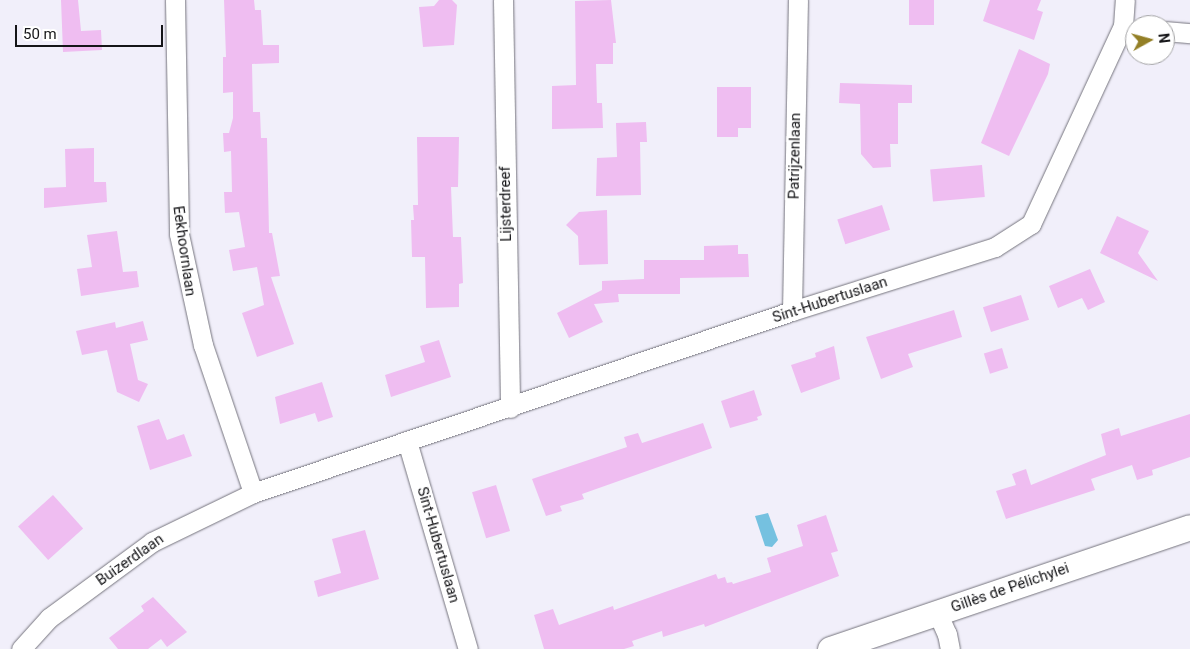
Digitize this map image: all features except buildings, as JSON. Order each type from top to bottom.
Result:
[{"type":"main road","name":"Gillès de Pélichylei","points":[[830,649],[1190,527]]},
{"type":"street","name":"Eekhoornlaan","points":[[175,0],[176,195],[185,269],[204,345],[253,493]]},
{"type":"street","name":"Lijsterdreef","points":[[503,0],[510,408]]},
{"type":"street","name":"Patrijzenlaan","points":[[792,311],[798,0]]},
{"type":"street","name":"Sint-Hubertuslaan","points":[[1125,0],[1127,15]]},
{"type":"street","points":[[1175,32],[1190,33]]},
{"type":"street","name":"Sint-Hubertuslaan","points":[[253,493],[510,408],[792,311],[995,247],[1031,224],[1125,35]]},
{"type":"street","name":"Sint-Hubertuslaan","points":[[407,441],[468,649]]},
{"type":"street","name":"Buizerdlaan","points":[[21,649],[49,618],[152,542],[253,493]]},
{"type":"street","points":[[937,612],[947,634],[950,649]]},
{"type":"water","points":[[768,513],[778,540],[772,547],[765,546],[755,516]]}]
